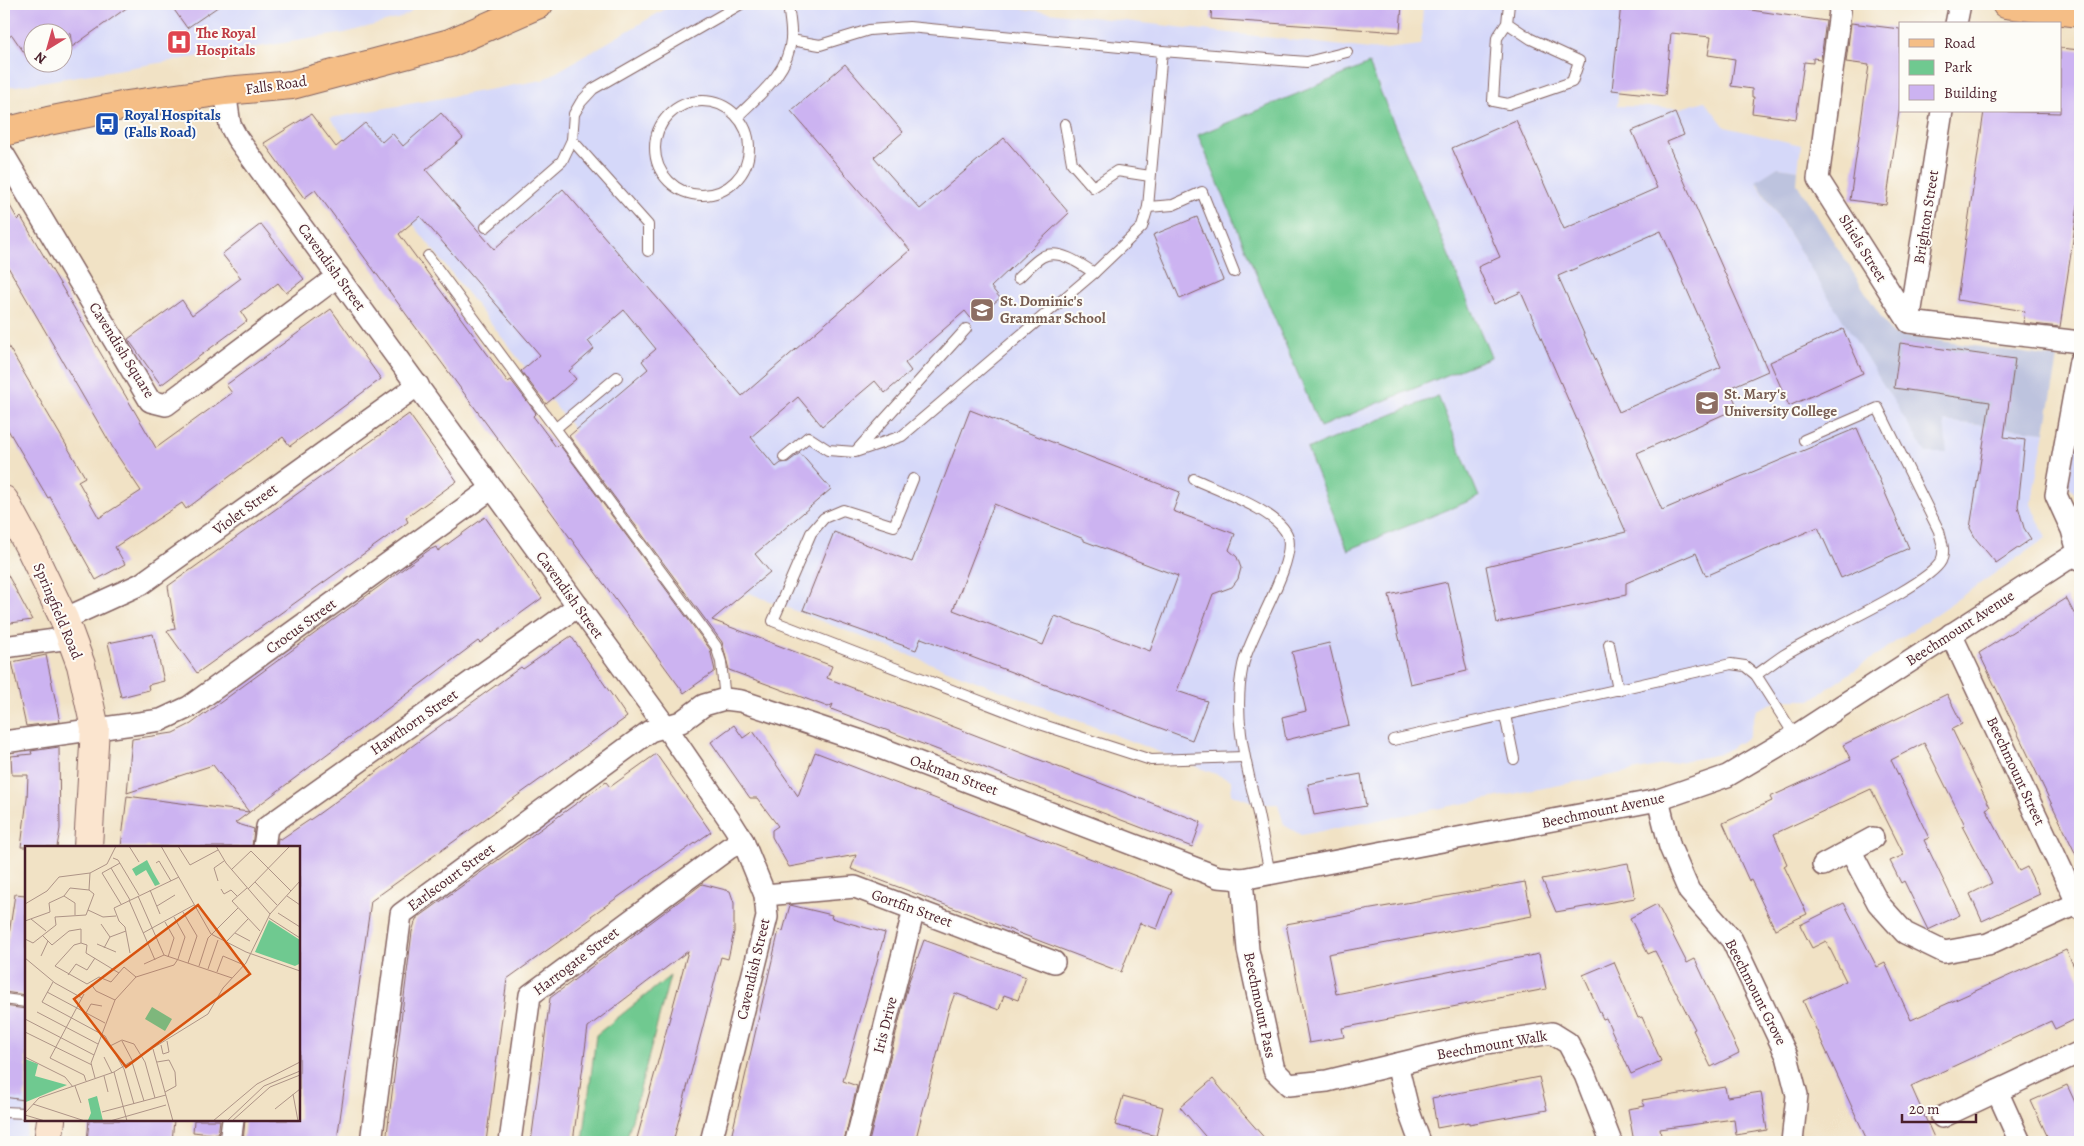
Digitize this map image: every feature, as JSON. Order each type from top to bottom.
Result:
[{"type":"main road","name":"Falls Road","points":[[4,132],[127,105],[225,91],[292,85],[406,56],[450,42],[539,4]]},
{"type":"main road","points":[[2006,4],[2080,13]]},
{"type":"main road","name":"Springfield Road","points":[[4,500],[11,528],[67,628],[81,665],[95,728],[88,846]]},
{"type":"main road","points":[[48,1142],[51,1121]]},
{"type":"street","name":"Shiels Street","points":[[1838,4],[1840,10],[1818,179],[1909,322]]},
{"type":"street","points":[[1956,22],[1960,4]]},
{"type":"street","name":"Cavendish Street","points":[[225,91],[230,125],[237,138],[666,727],[743,841],[766,895],[767,917],[711,1142]]},
{"type":"street","name":"Brighton Street","points":[[1909,322],[1942,112]]},
{"type":"street","name":"Cavendish Square","points":[[4,155],[150,401],[166,405],[338,276]]},
{"type":"street","points":[[1909,322],[2080,342]]},
{"type":"street","points":[[2080,361],[2056,495],[2072,530],[2080,554]]},
{"type":"street","name":"Violet Street","points":[[4,647],[67,628],[141,584],[418,385]]},
{"type":"street","name":"Crocus Street","points":[[4,742],[161,720],[189,707],[491,489]]},
{"type":"street","name":"Beechmount Avenue","points":[[1242,879],[1658,800],[1727,776],[1795,736],[1950,634],[2080,554]]},
{"type":"street","name":"Hawthorn Street","points":[[264,846],[266,827],[578,606]]},
{"type":"street","name":"Beechmount Street","points":[[1950,634],[2079,906]]},
{"type":"street","name":"Oakman Street","points":[[666,727],[681,722],[704,705],[725,699],[741,701],[870,744],[1218,876],[1242,879]]},
{"type":"street","name":"Earlscourt Street","points":[[371,1142],[401,914],[650,731],[666,727]]},
{"type":"street","name":"Beechmount Grove","points":[[1658,800],[1670,847],[1688,891],[1732,940],[1787,1056],[1797,1095],[1792,1142]]},
{"type":"street","points":[[1823,864],[1873,838]]},
{"type":"street","name":"Harrogate Street","points":[[510,1142],[530,995],[729,848],[743,841]]},
{"type":"street","points":[[1850,850],[1878,903],[1899,927],[1905,933],[1944,952],[1988,944],[2079,906]]},
{"type":"street","name":"Beechmount Pass","points":[[1242,879],[1248,950],[1274,1070],[1289,1085],[1327,1081],[1396,1064]]},
{"type":"street","name":"Gortfin Street","points":[[766,895],[855,887],[1054,962]]},
{"type":"street","name":"Iris Drive","points":[[856,1142],[914,908]]},
{"type":"street","name":"Beechmount Walk","points":[[1396,1064],[1480,1044],[1552,1033],[1568,1044],[1585,1076],[1611,1142]]},
{"type":"street","points":[[1942,1117],[2080,1052]]},
{"type":"street","points":[[1396,1064],[1408,1110],[1420,1142]]},
{"type":"street","points":[[1997,1091],[2020,1142]]},
{"type":"street","points":[[230,1142],[233,1121]]},
{"type":"lane","points":[[486,228],[562,162],[572,140],[574,114],[581,102],[593,89],[740,4]]},
{"type":"lane","points":[[738,116],[773,82],[783,63],[791,40],[788,4]]},
{"type":"lane","points":[[1507,23],[1531,40],[1579,62],[1572,82],[1508,104],[1493,101],[1497,38],[1507,23],[1509,4]]},
{"type":"lane","points":[[791,40],[820,45],[868,30],[909,27],[1162,51],[1307,62],[1347,52]]},
{"type":"lane","points":[[784,456],[808,437],[828,450],[855,452],[902,436],[1094,273],[1142,227],[1148,207],[1162,51]]},
{"type":"lane","points":[[694,101],[710,101],[725,106],[738,116],[746,130],[750,144],[746,166],[732,185],[719,192],[704,196],[689,194],[676,187],[664,177],[657,162],[654,146],[658,130],[666,116],[678,106],[694,101]]},
{"type":"lane","points":[[1065,124],[1072,163],[1093,187],[1117,171],[1150,176]]},
{"type":"lane","points":[[572,140],[648,225],[648,251]]},
{"type":"lane","points":[[1148,207],[1173,205],[1202,192],[1234,272]]},
{"type":"lane","points":[[1018,278],[1043,256],[1055,254],[1076,261],[1094,273]]},
{"type":"lane","points":[[428,256],[716,646],[721,662],[725,699]]},
{"type":"lane","points":[[855,452],[966,329]]},
{"type":"lane","points":[[556,428],[617,377]]},
{"type":"lane","points":[[1756,675],[1784,655],[1909,587],[1931,573],[1940,562],[1944,552],[1939,531],[1878,408],[1804,440]]},
{"type":"lane","points":[[1194,478],[1259,510],[1283,527],[1288,538],[1287,560],[1243,664],[1238,705],[1244,757],[1270,874]]},
{"type":"lane","points":[[914,479],[894,526],[843,510],[824,518],[810,533],[773,620],[1037,722],[1150,760],[1244,757]]},
{"type":"lane","points":[[1609,644],[1618,690]]},
{"type":"lane","points":[[1393,740],[1731,664],[1745,666],[1756,675],[1795,736]]},
{"type":"lane","points":[[1505,715],[1514,758]]},
{"type":"lane","points":[[4,999],[25,1002]]},
{"type":"lane","points":[[4,1112],[25,1113]]},
{"type":"shaded area","name":"The Royal Hospitals","points":[[4,4],[416,4],[410,13],[400,18],[345,33],[4,88]]},
{"type":"shaded area","name":"St. Dominic's Grammar School","points":[[674,4],[979,4],[1378,50],[1421,45],[1423,4],[1627,4],[1617,106],[1681,108],[1705,101],[1725,127],[1801,145],[1798,170],[1778,167],[1756,182],[1864,352],[1944,421],[2045,432],[2031,504],[2046,538],[1811,700],[1780,700],[1756,710],[1749,737],[1720,754],[1301,835],[1284,825],[1278,804],[1258,804],[1231,794],[1231,780],[749,593],[716,611],[330,118],[543,80]]},
{"type":"shaded area","points":[[1778,167],[1798,170],[1797,184],[1892,334],[2058,358],[2045,432],[1944,421],[1947,453],[1926,453],[1756,181]]},
{"type":"shaded area","points":[[2080,412],[2080,501],[2068,484]]},
{"type":"shaded area","points":[[4,1095],[25,1097],[25,1121],[28,1121],[24,1142],[4,1142]]},
{"type":"green space","points":[[1369,64],[1491,357],[1320,427],[1198,135]]},
{"type":"green space","points":[[1438,396],[1479,497],[1348,550],[1307,449]]},
{"type":"green space","points":[[670,976],[626,1142],[583,1142],[596,1035]]},
{"type":"building","points":[[4,4],[132,4],[72,47],[72,22],[22,22],[22,49],[12,35],[4,40]]},
{"type":"building","points":[[170,4],[222,4],[187,28]]},
{"type":"building","points":[[1212,4],[1402,4],[1400,32],[1211,19]]},
{"type":"building","points":[[1621,4],[1710,4],[1826,21],[1821,59],[1813,58],[1813,63],[1804,62],[1796,119],[1752,113],[1754,97],[1752,97],[1752,89],[1731,86],[1735,59],[1708,55],[1711,37],[1671,33],[1665,96],[1612,90]]},
{"type":"building","points":[[1851,23],[1899,29],[1899,112],[1886,205],[1850,200],[1869,65],[1846,62]]},
{"type":"building","points":[[2062,48],[2080,50],[2080,192],[2060,327],[2023,323],[2025,311],[1957,300],[1984,112],[2062,112]]},
{"type":"building","points":[[845,64],[903,132],[874,157],[920,209],[1004,138],[1069,213],[991,287],[1000,298],[973,321],[965,311],[905,363],[911,371],[885,393],[875,381],[822,426],[798,397],[751,437],[776,467],[781,463],[788,462],[800,453],[831,489],[755,554],[770,572],[712,620],[832,666],[827,678],[1201,822],[1192,847],[831,709],[833,704],[828,707],[729,670],[722,642],[569,436],[648,369],[642,361],[656,349],[624,310],[588,341],[594,349],[569,371],[576,379],[546,404],[521,371],[540,355],[420,216],[399,234],[508,382],[511,380],[536,413],[533,416],[556,447],[559,444],[710,649],[715,671],[684,693],[315,190],[304,198],[264,143],[311,114],[336,147],[365,123],[382,142],[392,133],[403,146],[441,113],[463,138],[426,170],[494,249],[563,189],[742,396],[910,250],[791,111]]},
{"type":"building","points":[[1675,113],[1684,135],[1667,142],[1768,371],[1729,388],[1738,408],[1637,453],[1662,510],[1857,428],[1909,548],[1841,578],[1818,527],[1706,576],[1696,553],[1626,583],[1626,595],[1497,623],[1486,566],[1626,532],[1521,292],[1494,304],[1478,267],[1500,257],[1452,148],[1516,120],[1564,229],[1657,188],[1632,131]],"holes":[[[1661,231],[1721,367],[1619,412],[1558,276]]]},
{"type":"building","points":[[4,195],[18,220],[21,217],[156,448],[232,393],[226,385],[331,309],[381,379],[290,446],[283,437],[186,509],[182,503],[115,547],[125,564],[96,580],[50,497],[48,498],[4,423],[4,339],[85,477],[78,481],[99,518],[141,491],[117,455],[4,260]]},
{"type":"building","points":[[1197,217],[1223,280],[1180,299],[1153,235]]},
{"type":"building","points":[[261,224],[304,279],[286,293],[278,283],[241,312],[247,321],[161,385],[128,339],[182,300],[192,315],[241,278],[222,254]]},
{"type":"building","points":[[1843,329],[1863,373],[1789,406],[1770,362]]},
{"type":"building","points":[[1900,343],[2015,359],[2004,437],[2025,440],[2018,506],[2024,528],[2031,539],[1996,563],[1976,539],[1970,528],[1990,402],[1894,388]]},
{"type":"building","points":[[970,410],[1180,492],[1173,511],[1235,534],[1229,550],[1237,557],[1241,568],[1238,579],[1232,587],[1213,594],[1177,691],[1207,701],[1192,740],[921,638],[916,650],[803,610],[834,532],[912,562]],"holes":[[[994,504],[1084,539],[1084,541],[1178,576],[1150,651],[1055,616],[1043,645],[953,610]]]},
{"type":"building","points":[[409,414],[457,481],[406,518],[408,522],[197,673],[167,631],[175,629],[168,586]]},
{"type":"building","points":[[485,517],[542,598],[480,643],[478,641],[235,823],[254,829],[252,846],[121,846],[127,796],[249,812],[213,765],[127,793],[132,739],[173,733],[191,724],[429,550],[436,547],[438,551]]},
{"type":"building","points":[[4,568],[32,620],[4,624]]},
{"type":"building","points":[[1447,582],[1467,671],[1410,684],[1389,595]]},
{"type":"building","points":[[2066,598],[2080,625],[2080,863],[1979,653]]},
{"type":"building","points":[[153,634],[164,681],[148,685],[149,690],[121,697],[108,643]]},
{"type":"building","points":[[571,636],[627,717],[371,901],[337,1140],[334,1140],[334,1142],[243,1142],[245,1121],[300,1121],[300,846],[277,846],[278,838],[281,839],[317,815],[521,667],[523,669]]},
{"type":"building","points":[[1329,643],[1349,725],[1286,740],[1282,717],[1306,711],[1292,652]]},
{"type":"building","points":[[46,655],[60,722],[26,726],[12,662]]},
{"type":"building","points":[[1947,694],[1962,724],[1952,729],[1990,807],[1986,809],[2019,871],[2027,867],[2040,894],[1982,921],[1970,894],[1992,883],[1962,826],[1965,825],[1924,743],[1891,760],[1929,838],[1924,840],[1960,915],[1928,930],[1904,881],[1901,883],[1890,861],[1904,855],[1871,789],[1774,834],[1787,864],[1784,866],[1807,914],[1775,929],[1751,880],[1749,881],[1723,823],[1772,801],[1770,797],[1851,760],[1843,745]]},
{"type":"building","points":[[734,725],[743,738],[753,731],[798,796],[815,752],[1172,890],[1157,929],[1140,923],[1121,972],[851,869],[856,855],[789,867],[772,837],[772,830],[778,826],[757,798],[750,798],[711,742]]},
{"type":"building","points":[[59,747],[60,829],[57,846],[21,847],[28,775],[12,775],[11,756],[32,754],[31,751]]},
{"type":"building","points":[[656,754],[711,832],[591,916],[592,918],[507,979],[486,1142],[386,1142],[412,932],[416,919],[606,782],[610,787]]},
{"type":"building","points":[[1361,774],[1366,806],[1314,815],[1308,784]]},
{"type":"building","points":[[1628,863],[1635,898],[1556,912],[1542,879]]},
{"type":"building","points":[[1525,882],[1532,916],[1328,954],[1336,994],[1539,954],[1546,989],[1342,1028],[1344,1037],[1309,1043],[1286,924]]},
{"type":"building","points":[[702,884],[730,891],[734,903],[734,932],[728,959],[721,957],[673,1142],[636,1142],[688,951],[588,1027],[573,1142],[531,1142],[550,998]]},
{"type":"building","points":[[15,894],[25,895],[25,995],[4,992],[4,968]]},
{"type":"building","points":[[1844,903],[1877,967],[1885,963],[1911,1020],[2066,950],[2080,979],[2080,1017],[2055,1029],[2051,1021],[1911,1086],[1936,1142],[1868,1142],[1803,1001],[1846,981],[1826,941],[1812,948],[1800,925]]},
{"type":"building","points":[[1657,904],[1687,963],[1695,959],[1739,1053],[1711,1067],[1693,1030],[1695,1029],[1655,951],[1648,954],[1630,918]]},
{"type":"building","points":[[790,905],[832,915],[831,918],[885,933],[843,1081],[857,1086],[844,1142],[730,1142],[779,930],[783,931]]},
{"type":"building","points":[[924,940],[1026,977],[1018,1000],[1004,995],[999,1010],[955,993],[948,1012],[915,1142],[869,1142],[909,981]]},
{"type":"building","points":[[1614,962],[1638,1018],[1642,1017],[1661,1061],[1631,1074],[1606,1018],[1603,1019],[1583,975]]},
{"type":"building","points":[[4,1006],[25,1009],[25,1092],[24,1100],[4,1097]]},
{"type":"building","points":[[1539,1077],[1547,1110],[1437,1128],[1432,1098]]},
{"type":"building","points":[[1213,1079],[1268,1142],[1210,1142],[1180,1107]]},
{"type":"building","points":[[2067,1085],[2080,1113],[2080,1142],[2050,1142],[2031,1101]]},
{"type":"building","points":[[1725,1087],[1727,1097],[1761,1092],[1767,1130],[1736,1135],[1734,1119],[1660,1129],[1662,1142],[1634,1142],[1628,1109],[1645,1106],[1642,1100]]},
{"type":"building","points":[[1123,1096],[1163,1107],[1156,1136],[1115,1125]]},
{"type":"building","points":[[89,1121],[174,1121],[172,1142],[87,1142]]},
{"type":"building","points":[[194,1121],[220,1121],[218,1135],[193,1132]]},
{"type":"place","name":"The Royal Hospitals","points":[[179,42]]},
{"type":"place","name":"Royal Hospitals (Falls Road)","points":[[107,124]]},
{"type":"place","name":"St. Dominic's Grammar School","points":[[982,310]]},
{"type":"place","name":"St. Mary's University College","points":[[1707,403]]}]
